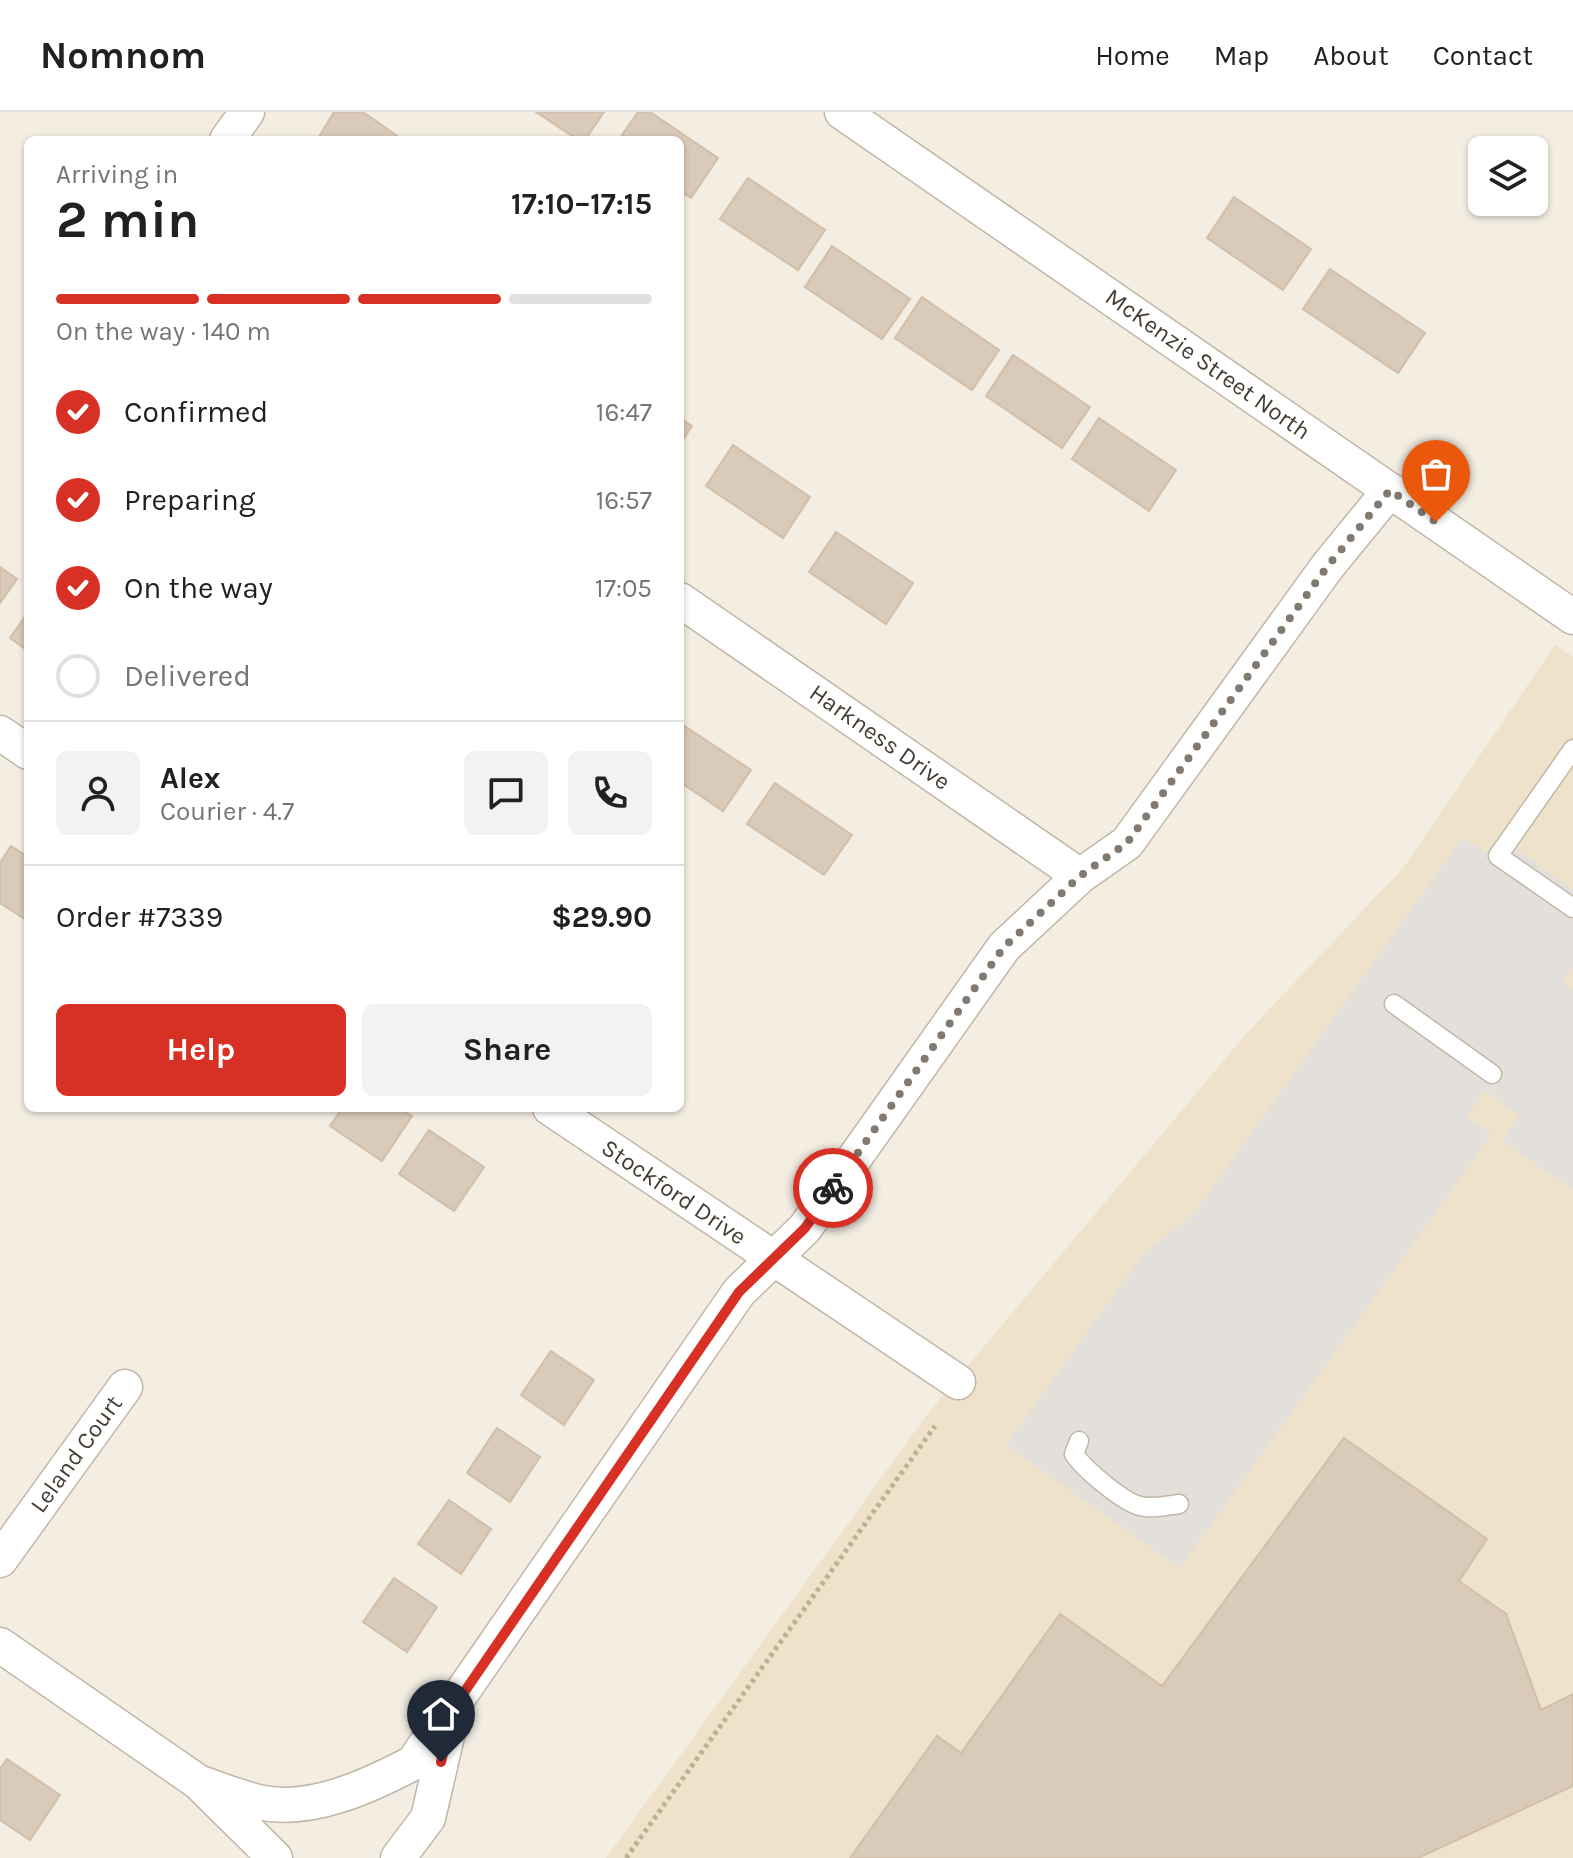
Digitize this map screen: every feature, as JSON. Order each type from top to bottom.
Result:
[{"type":"street","points":[[230,136],[247,112]]},
{"type":"street","name":"McKenzie Street North","points":[[842,112],[1573,617]]},
{"type":"street","points":[[198,1782],[261,1803],[335,1799],[413,1763],[739,1292],[805,1228],[1004,947],[1080,876],[1127,843],[1327,567],[1390,490]]},
{"type":"street","name":"Harkness Drive","points":[[684,603],[1080,876]]},
{"type":"street","points":[[0,733],[24,749]]},
{"type":"street","name":"Stockford Drive","points":[[556,1112],[958,1382]]},
{"type":"street","name":"Leland Court","points":[[0,1560],[125,1387]]},
{"type":"street","points":[[0,1645],[198,1782],[275,1858]]},
{"type":"street","points":[[398,1858],[428,1818],[454,1707]]},
{"type":"lane","points":[[1573,749],[1498,856],[1573,908]]},
{"type":"lane","points":[[1394,1004],[1492,1074]]},
{"type":"lane","points":[[1079,1441],[1074,1454],[1082,1466],[1136,1505],[1153,1508],[1179,1504]]},
{"type":"path","points":[[626,1858],[935,1426]]},
{"type":"shaded area","points":[[1555,645],[1573,657],[1573,1858],[606,1858],[926,1416],[1245,1035],[1404,867]]},
{"type":"shaded area","points":[[1499,836],[1573,890],[1573,968],[1563,982],[1573,990],[1573,1190],[1503,1141],[1519,1116],[1486,1090],[1467,1117],[1492,1134],[1180,1568],[1006,1445],[1142,1256],[1195,1212],[1463,837],[1487,853]]},
{"type":"building","points":[[334,112],[363,112],[397,136],[319,136]]},
{"type":"building","points":[[536,112],[604,112],[588,136],[572,136]]},
{"type":"building","points":[[638,112],[650,112],[718,158],[691,198],[684,194],[684,136],[622,135]]},
{"type":"building","points":[[748,178],[825,230],[798,270],[720,219]]},
{"type":"building","points":[[1234,197],[1311,249],[1283,290],[1207,238]]},
{"type":"building","points":[[832,246],[910,299],[882,339],[805,287]]},
{"type":"building","points":[[1330,269],[1425,333],[1398,373],[1303,309]]},
{"type":"building","points":[[922,297],[999,350],[972,390],[895,338]]},
{"type":"building","points":[[1013,355],[1090,407],[1062,448],[986,396]]},
{"type":"building","points":[[1099,418],[1176,470],[1149,511],[1072,459]]},
{"type":"building","points":[[684,421],[692,426],[684,438]]},
{"type":"building","points":[[733,445],[810,497],[783,538],[706,486]]},
{"type":"building","points":[[836,532],[913,583],[886,624],[809,572]]},
{"type":"building","points":[[0,567],[17,579],[0,603]]},
{"type":"building","points":[[24,618],[24,648],[10,638]]},
{"type":"building","points":[[684,726],[751,770],[723,811],[684,785]]},
{"type":"building","points":[[775,783],[852,835],[824,875],[747,824]]},
{"type":"building","points":[[11,846],[24,854],[24,918],[0,903],[0,863]]},
{"type":"building","points":[[339,1112],[406,1112],[412,1116],[382,1161],[330,1126]]},
{"type":"building","points":[[429,1130],[484,1167],[454,1211],[399,1174]]},
{"type":"building","points":[[551,1351],[594,1380],[564,1425],[521,1395]]},
{"type":"building","points":[[497,1428],[540,1457],[510,1502],[467,1473]]},
{"type":"building","points":[[1344,1438],[1487,1539],[1459,1581],[1506,1614],[1541,1710],[1573,1694],[1573,1786],[1418,1858],[850,1858],[937,1736],[961,1753],[1060,1614],[1162,1686]]},
{"type":"building","points":[[449,1500],[491,1529],[461,1574],[418,1544]]},
{"type":"building","points":[[394,1578],[437,1607],[407,1652],[363,1622]]},
{"type":"building","points":[[7,1759],[60,1795],[30,1840],[0,1820],[0,1769]]},
{"type":"way so far","points":[[833,1188],[1004,947],[1080,876],[1127,843],[1162,799],[1327,567],[1390,490],[1436,522]]},
{"type":"route","points":[[441,1762],[454,1707],[739,1292],[805,1228],[833,1188]]}]
